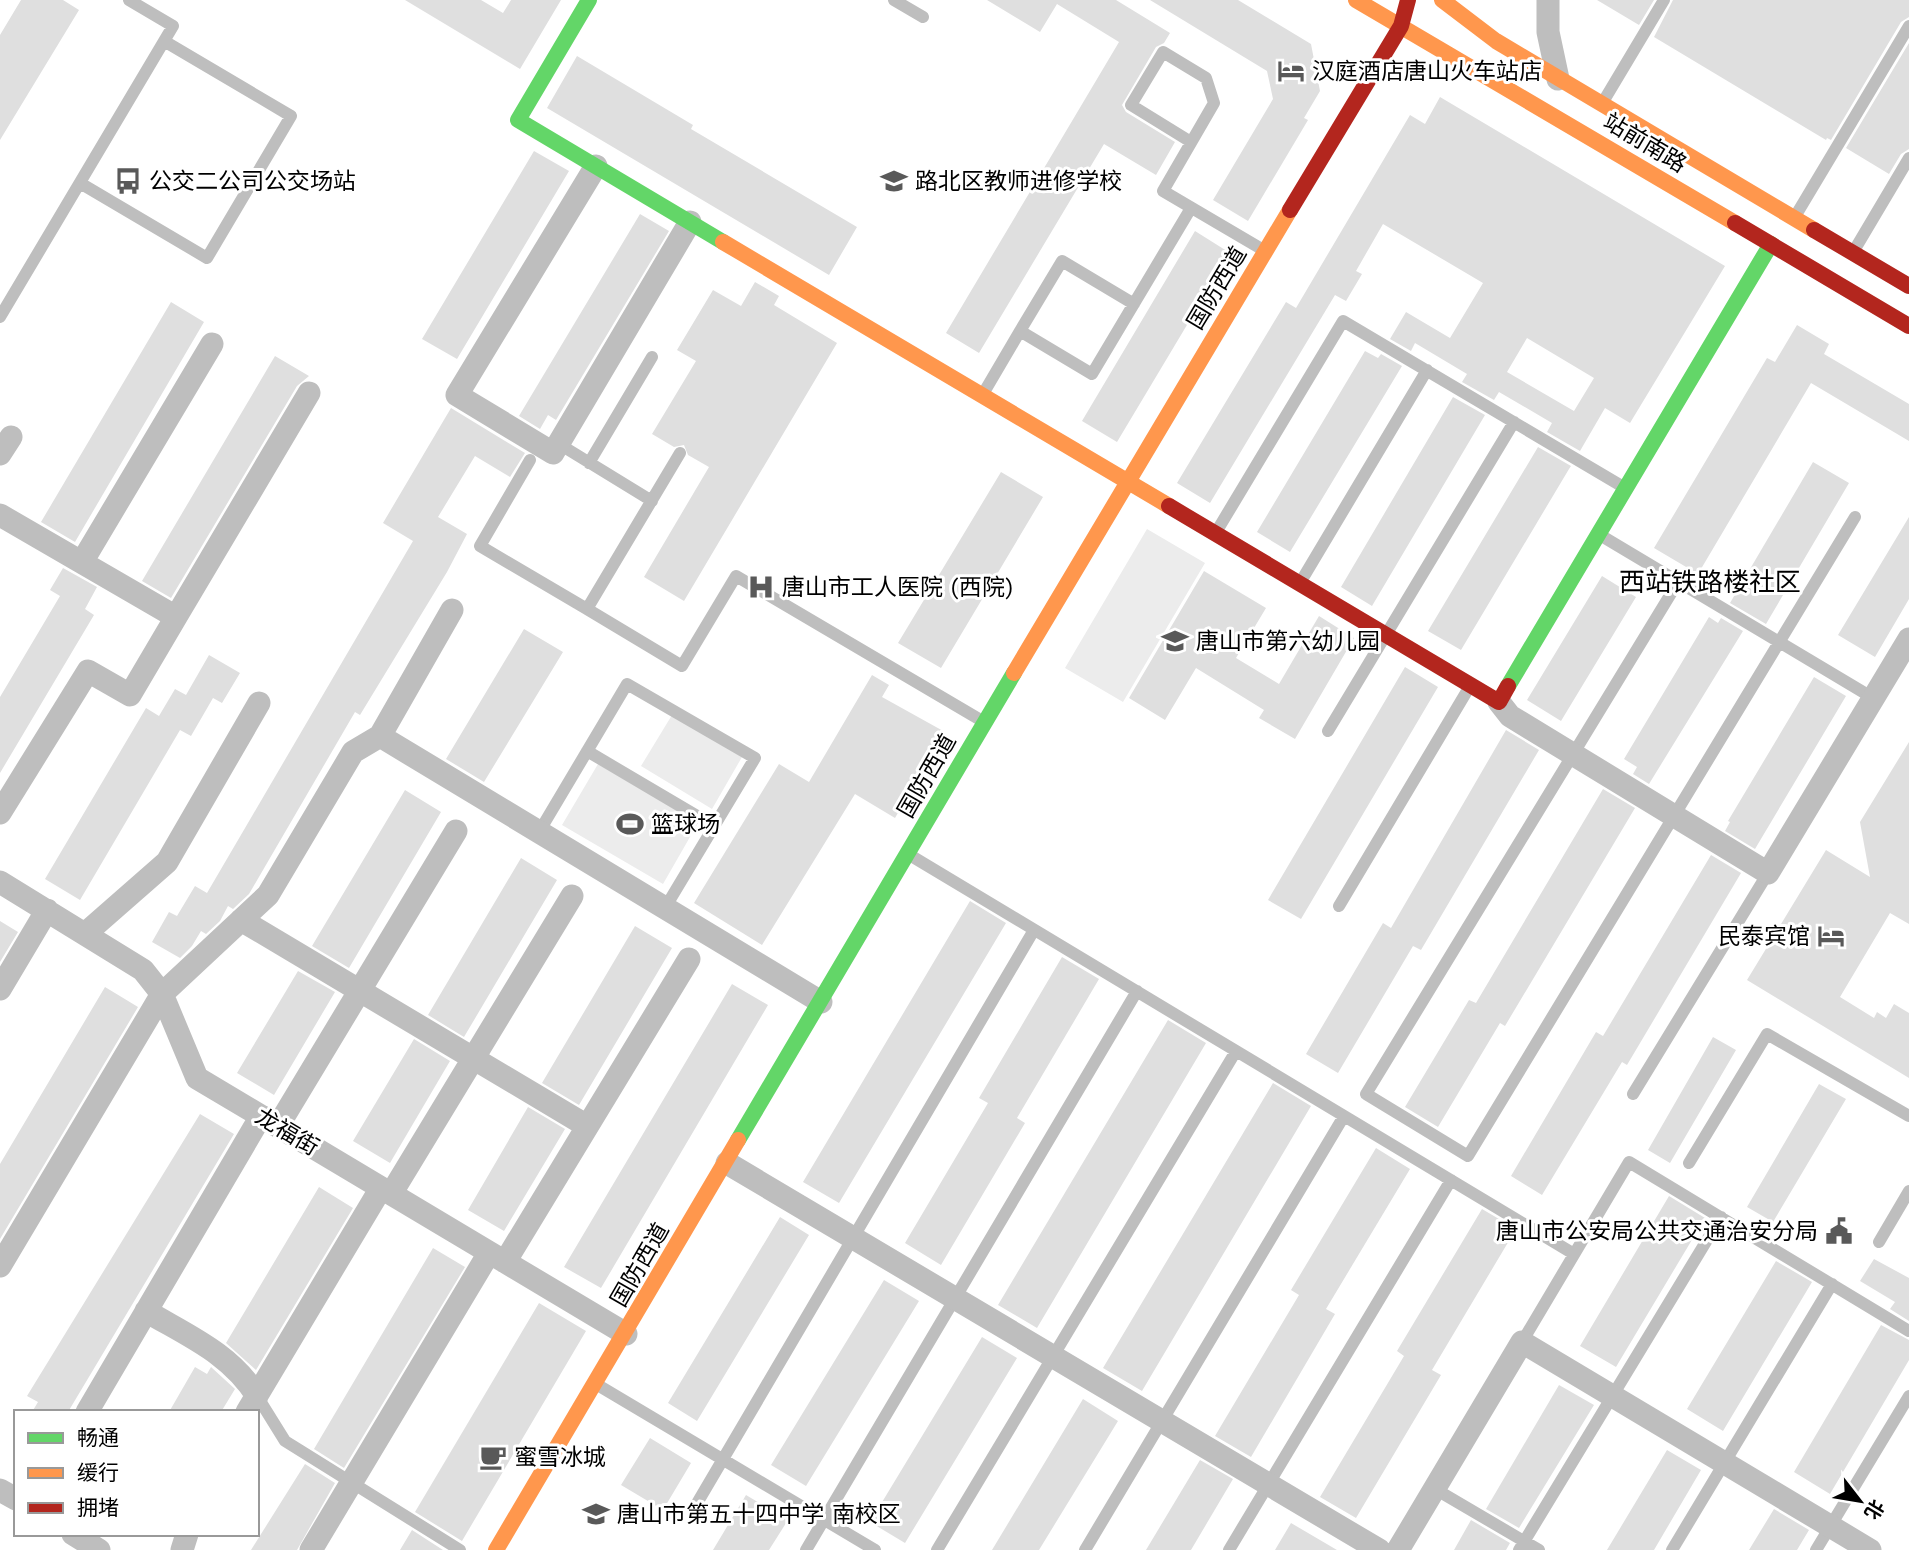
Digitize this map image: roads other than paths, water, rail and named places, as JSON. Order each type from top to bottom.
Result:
[{"type":"street","points":[[589,0],[518,120],[1499,702],[1510,716],[1768,873],[1909,639]]},
{"type":"street","name":"站前南路","points":[[1356,0],[1909,326]]},
{"type":"street","name":"国防西道","points":[[496,1550],[727,1163],[1127,481],[1401,26],[1408,0]]},
{"type":"street","name":"国防西道","points":[[1401,26],[1432,0]]},
{"type":"street","name":"站前南路","points":[[1442,0],[1496,41],[1558,79],[1909,286]]},
{"type":"street","points":[[1548,0],[1548,32],[1558,79]]},
{"type":"street","points":[[596,166],[457,395],[552,453],[690,222]]},
{"type":"street","points":[[1499,702],[1771,244]]},
{"type":"street","points":[[82,562],[212,344]]},
{"type":"street","points":[[0,813],[88,671],[130,695],[309,393]]},
{"type":"street","points":[[0,514],[176,617]]},
{"type":"street","points":[[0,1266],[162,994],[268,895],[353,751],[380,736],[452,610]]},
{"type":"street","points":[[86,933],[167,862],[259,704]]},
{"type":"street","points":[[380,736],[821,1002]]},
{"type":"street","points":[[88,1410],[146,1311],[269,1121],[359,990],[456,831]]},
{"type":"street","name":"龙福街","points":[[0,882],[143,970],[162,994],[197,1078],[626,1334]]},
{"type":"street","points":[[252,1404],[386,1191],[474,1059],[572,896]]},
{"type":"street","points":[[0,989],[47,910]]},
{"type":"street","points":[[241,920],[587,1126]]},
{"type":"street","points":[[312,1550],[351,1483],[497,1257],[587,1126],[689,959]]},
{"type":"street","points":[[727,1163],[1379,1550]]},
{"type":"street","points":[[146,1311],[219,1354],[243,1374],[252,1404]]},
{"type":"street","points":[[1398,1550],[1522,1342],[1870,1550]]},
{"type":"street","points":[[76,1536],[99,1550]]},
{"type":"lane","points":[[0,317],[173,26],[129,0]]},
{"type":"lane","points":[[894,0],[923,17]]},
{"type":"lane","points":[[1601,105],[1664,0]]},
{"type":"lane","points":[[1794,219],[1909,26]]},
{"type":"lane","points":[[80,183],[207,258],[291,116],[164,41]]},
{"type":"lane","points":[[1191,142],[1130,105],[1163,52],[1206,78],[1214,103],[1163,191],[1266,251]]},
{"type":"lane","points":[[1853,253],[1909,158]]},
{"type":"lane","points":[[1020,331],[1092,374],[1191,208]]},
{"type":"lane","points":[[982,395],[1062,261],[1134,304]]},
{"type":"lane","points":[[1215,534],[1343,321],[1626,488]]},
{"type":"lane","points":[[589,463],[652,357]]},
{"type":"lane","points":[[1299,584],[1427,370]]},
{"type":"lane","points":[[1328,731],[1514,422]]},
{"type":"lane","points":[[559,444],[652,500]]},
{"type":"lane","points":[[587,609],[680,453]]},
{"type":"lane","points":[[530,460],[480,546],[682,666],[736,576],[984,723]]},
{"type":"lane","points":[[1678,582],[1575,756],[1366,1094],[1468,1156],[1855,517]]},
{"type":"lane","points":[[1599,534],[1873,698]]},
{"type":"lane","points":[[539,832],[627,684],[755,758],[666,908]]},
{"type":"lane","points":[[1339,906],[1471,686]]},
{"type":"lane","points":[[587,751],[714,826]]},
{"type":"lane","points":[[908,853],[1574,1254]]},
{"type":"lane","points":[[1633,1094],[1768,873]]},
{"type":"lane","points":[[696,1506],[1034,930]]},
{"type":"lane","points":[[806,1550],[1137,991]]},
{"type":"lane","points":[[1689,1163],[1767,1034],[1909,1116]]},
{"type":"lane","points":[[937,1550],[1236,1051]]},
{"type":"lane","points":[[1085,1550],[1344,1116]]},
{"type":"lane","points":[[1522,1342],[1629,1162],[1909,1331]]},
{"type":"lane","points":[[1229,1550],[1451,1180]]},
{"type":"lane","points":[[1879,1242],[1909,1191]]},
{"type":"lane","points":[[1522,1546],[1721,1217]]},
{"type":"lane","points":[[1672,1550],[1832,1284]]},
{"type":"lane","points":[[596,1384],[875,1550]]},
{"type":"lane","points":[[1816,1550],[1909,1396]]},
{"type":"lane","points":[[259,1412],[285,1441],[460,1550]]},
{"type":"lane","points":[[1434,1489],[1522,1546],[1539,1550]]},
{"type":"place","name":"汉庭酒店唐山火车站店","points":[[1291,71]]},
{"type":"place","name":"公交二公司公交场站","points":[[128,181]]},
{"type":"place","name":"路北区教师进修学校","points":[[894,181]]},
{"type":"place","name":"唐山市工人医院 (西院)","points":[[761,587]]},
{"type":"place","name":"唐山市第六幼儿园","points":[[1175,641]]},
{"type":"place","name":"篮球场","points":[[630,824]]},
{"type":"place","name":"民泰宾馆","points":[[1831,936]]},
{"type":"place","name":"唐山市公安局公共交通治安分局","points":[[1839,1231]]},
{"type":"place","name":"蜜雪冰城","points":[[493,1457]]},
{"type":"place","name":"唐山市第五十四中学 南校区","points":[[596,1514]]},
{"type":"district","name":"西站铁路楼社区","points":[[1710,582]]}]
